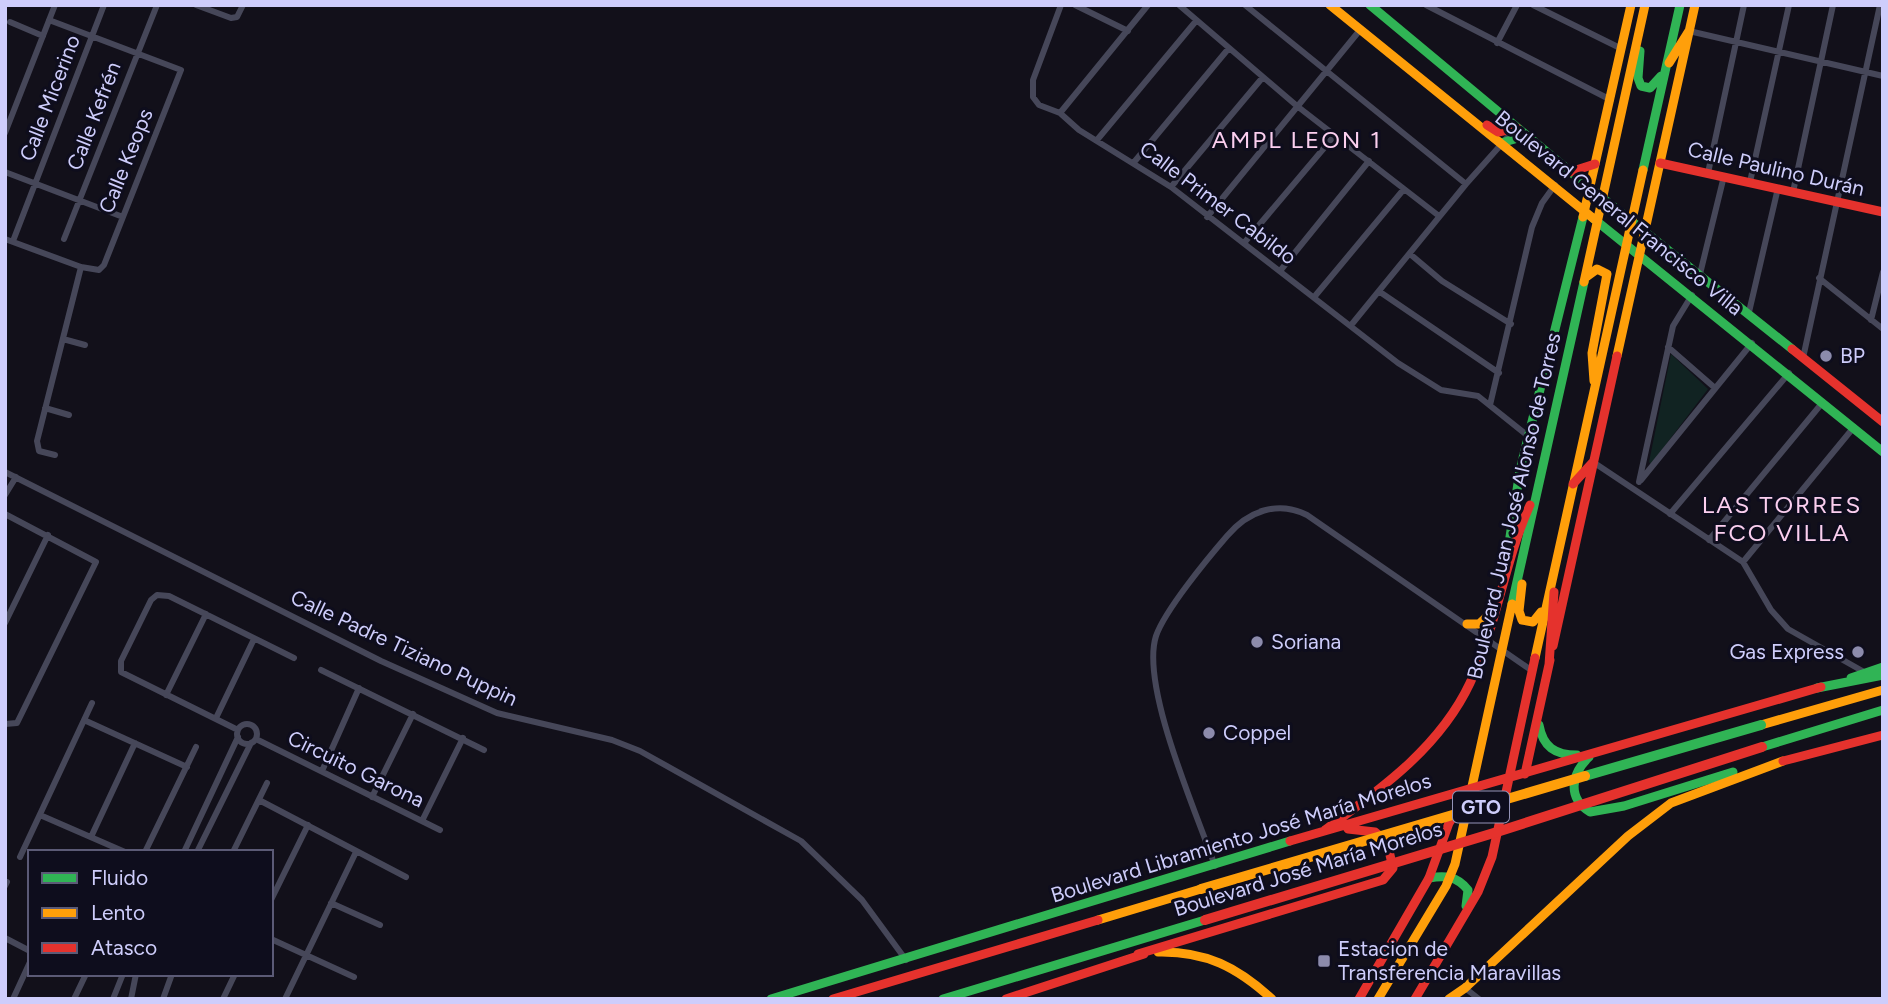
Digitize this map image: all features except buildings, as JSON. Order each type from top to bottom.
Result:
[{"type":"main road","name":"Boulevard General Francisco Villa","points":[[1330,5],[1585,209],[1626,246],[1752,343],[1883,452]]},
{"type":"main road","name":"Boulevard General Francisco Villa","points":[[1370,5],[1590,188],[1749,312],[1883,422]]},
{"type":"main road","points":[[1325,830],[1380,792],[1433,741],[1466,692],[1487,639],[1506,562],[1514,501],[1528,436],[1585,209],[1631,5]]},
{"type":"main road","points":[[1643,5],[1639,83],[1643,88],[1650,88],[1665,71],[1689,31]]},
{"type":"main road","points":[[1415,999],[1485,876],[1679,5]]},
{"type":"main road","points":[[1525,774],[1695,5]]},
{"type":"main road","name":"Boulevard Juan José Alonso de Torres","points":[[1378,999],[1451,876],[1641,20]]},
{"type":"main road","points":[[1434,89],[1498,132],[1517,128]]},
{"type":"main road","points":[[1501,143],[1513,138],[1523,139],[1551,162],[1568,170],[1595,164]]},
{"type":"main road","name":"Calle Paulino Durán","points":[[1660,163],[1883,212]]},
{"type":"main road","points":[[1586,277],[1597,269],[1604,270],[1607,274],[1592,353],[1595,384]]},
{"type":"main road","points":[[1629,296],[1641,274],[1662,273]]},
{"type":"main road","points":[[1571,487],[1593,462]]},
{"type":"main road","points":[[1506,562],[1535,495]]},
{"type":"main road","points":[[1530,521],[1519,605],[1522,620],[1536,621],[1547,600]]},
{"type":"main road","points":[[1549,665],[1555,565]]},
{"type":"main road","points":[[1467,624],[1483,622],[1495,607]]},
{"type":"main road","name":"Boulevard Libramiento José María Morelos","points":[[771,999],[1216,866],[1325,830],[1508,779],[1883,667]]},
{"type":"main road","points":[[1817,688],[1883,675]]},
{"type":"main road","name":"Boulevard José María Morelos","points":[[833,999],[1883,690]]},
{"type":"main road","name":"Boulevard José María Morelos","points":[[943,999],[1497,832],[1883,710]]},
{"type":"main road","points":[[1539,712],[1540,736],[1548,748],[1567,755],[1593,753]]},
{"type":"main road","points":[[1593,753],[1578,767],[1573,784],[1578,803],[1590,811],[1624,806],[1707,779],[1883,735]]},
{"type":"main road","points":[[1449,999],[1465,988],[1654,813],[1692,792],[1766,765]]},
{"type":"main road","points":[[1359,999],[1429,878],[1449,823],[1471,789]]},
{"type":"main road","points":[[1006,999],[1138,954],[1374,884],[1383,880],[1393,868],[1392,850],[1381,834],[1361,828],[1325,830]]},
{"type":"main road","points":[[1429,878],[1451,876],[1465,885],[1468,900],[1436,955],[1429,974]]},
{"type":"main road","points":[[1138,954],[1187,951],[1220,960],[1236,967],[1272,999]]},
{"type":"main road","points":[[1458,999],[1465,988]]},
{"type":"street","points":[[5,132],[55,5]]},
{"type":"street","name":"Calle Micerino","points":[[9,240],[36,185],[104,5]]},
{"type":"street","name":"Calle Kefrén","points":[[65,239],[157,5]]},
{"type":"street","points":[[196,5],[231,18],[237,17],[243,5]]},
{"type":"street","name":"Calle Primer Cabildo","points":[[1062,5],[1033,80],[1033,97],[1039,105],[1060,113],[1097,140],[1135,161],[1352,324],[1391,358],[1433,386],[1468,393],[1490,405],[1528,436]]},
{"type":"street","points":[[1075,5],[1128,31]]},
{"type":"street","points":[[1060,113],[1148,5]]},
{"type":"street","points":[[1179,5],[1297,106],[1439,216]]},
{"type":"street","points":[[1245,5],[1466,184]]},
{"type":"street","points":[[1426,5],[1611,100]]},
{"type":"street","points":[[1497,43],[1517,5]]},
{"type":"street","points":[[1533,5],[1622,49]]},
{"type":"street","points":[[1708,173],[1744,5]]},
{"type":"street","points":[[1750,182],[1789,5]]},
{"type":"street","points":[[1793,192],[1833,5]]},
{"type":"street","points":[[1802,358],[1880,5]]},
{"type":"street","points":[[49,20],[138,53]]},
{"type":"street","points":[[1097,140],[1196,21]]},
{"type":"street","points":[[10,22],[43,36]]},
{"type":"street","points":[[1207,217],[1360,30]]},
{"type":"street","points":[[1689,31],[1883,76]]},
{"type":"street","points":[[1135,161],[1230,48]]},
{"type":"street","name":"Calle Keops","points":[[81,267],[99,270],[104,265],[181,69],[138,53]]},
{"type":"street","points":[[1171,187],[1262,77]]},
{"type":"street","points":[[1352,324],[1439,216],[1517,128]]},
{"type":"street","points":[[1244,243],[1335,135]]},
{"type":"street","points":[[1280,271],[1369,161]]},
{"type":"street","points":[[5,172],[123,217]]},
{"type":"street","points":[[1700,274],[1724,176]]},
{"type":"street","points":[[1490,405],[1532,227],[1542,203],[1555,185]]},
{"type":"street","points":[[1749,312],[1778,188]]},
{"type":"street","points":[[1315,296],[1404,189]]},
{"type":"street","points":[[9,240],[81,267],[37,449],[55,455]]},
{"type":"street","points":[[1410,254],[1425,268],[1511,324]]},
{"type":"street","points":[[1871,320],[1883,272]]},
{"type":"street","points":[[1819,278],[1883,328]]},
{"type":"street","points":[[1380,292],[1499,373]]},
{"type":"street","points":[[1639,482],[1677,315],[1692,295]]},
{"type":"street","points":[[63,339],[85,345]]},
{"type":"street","points":[[1634,489],[1752,343]]},
{"type":"street","points":[[1668,347],[1715,388]]},
{"type":"street","points":[[1670,514],[1789,373]]},
{"type":"street","points":[[1709,540],[1823,402]]},
{"type":"street","points":[[45,408],[69,415]]},
{"type":"street","points":[[1743,562],[1854,427]]},
{"type":"street","points":[[1593,462],[1743,562],[1771,610],[1788,629],[1866,673]]},
{"type":"street","name":"Calle Padre Tiziano Puppin","points":[[5,472],[381,661],[497,713],[612,740],[640,751],[801,841],[862,900],[906,960]]},
{"type":"street","points":[[5,495],[16,477]]},
{"type":"street","points":[[1216,866],[1170,738],[1156,682],[1152,651],[1165,620],[1229,533],[1264,510],[1288,507],[1298,510],[1531,670]]},
{"type":"street","points":[[5,514],[96,562],[17,723],[5,724]]},
{"type":"street","points":[[5,623],[48,535]]},
{"type":"street","points":[[253,741],[243,743],[238,733],[216,718],[128,677],[119,669],[148,605],[157,595],[169,596],[294,658]]},
{"type":"street","points":[[166,695],[206,614]]},
{"type":"street","points":[[216,718],[254,639]]},
{"type":"street","points":[[321,670],[484,750]]},
{"type":"street","points":[[322,771],[359,688]]},
{"type":"street","points":[[20,857],[92,703]]},
{"type":"street","points":[[372,797],[413,714]]},
{"type":"street","points":[[84,720],[187,767]]},
{"type":"street","points":[[185,850],[225,768],[238,733],[245,724],[254,726],[253,741],[198,850]]},
{"type":"street","points":[[422,821],[463,738]]},
{"type":"street","name":"Circuito Garona","points":[[253,741],[322,771],[440,830]]},
{"type":"street","points":[[91,836],[135,743]]},
{"type":"street","points":[[146,850],[196,747]]},
{"type":"street","points":[[225,768],[236,773]]},
{"type":"street","points":[[234,850],[267,783]]},
{"type":"street","points":[[259,800],[407,877]]},
{"type":"street","points":[[40,815],[121,850]]},
{"type":"street","points":[[273,896],[308,825]]},
{"type":"street","points":[[285,999],[356,852]]},
{"type":"street","points":[[331,904],[380,925]]},
{"type":"street","points":[[5,938],[28,950]]},
{"type":"street","points":[[273,940],[354,977]]},
{"type":"street","points":[[13,999],[28,966]]},
{"type":"street","points":[[74,999],[85,976]]},
{"type":"street","points":[[113,999],[122,976]]},
{"type":"street","points":[[131,999],[136,976]]},
{"type":"street","points":[[163,999],[171,976]]},
{"type":"street","points":[[223,999],[234,976]]},
{"type":"street","points":[[1465,988],[1479,999]]},
{"type":"shaded area","points":[[1671,354],[1708,389],[1651,464],[1649,462]]},
{"type":"traffic: fast","points":[[1370,5],[1590,188],[1792,349]]},
{"type":"traffic: fast","points":[[1643,170],[1680,5]]},
{"type":"traffic: fast","points":[[1640,51],[1638,78],[1641,86],[1650,88],[1661,76]]},
{"type":"traffic: fast","points":[[1501,143],[1518,138],[1530,144]]},
{"type":"traffic: fast","points":[[1507,557],[1520,470],[1583,217]]},
{"type":"traffic: fast","points":[[1594,219],[1883,452]]},
{"type":"traffic: fast","points":[[1512,604],[1584,282]]},
{"type":"traffic: fast","points":[[1851,678],[1883,667]]},
{"type":"traffic: fast","points":[[1817,688],[1883,675]]},
{"type":"traffic: fast","points":[[1762,747],[1883,710]]},
{"type":"traffic: fast","points":[[1539,725],[1551,748],[1577,755]]},
{"type":"traffic: fast","points":[[1585,776],[1761,725]]},
{"type":"traffic: fast","points":[[1589,757],[1578,771],[1574,786],[1578,800],[1590,812],[1624,806],[1733,772]]},
{"type":"traffic: fast","points":[[771,999],[1290,841]]},
{"type":"traffic: fast","points":[[1429,878],[1445,877],[1460,882],[1468,890],[1466,906]]},
{"type":"traffic: fast","points":[[943,999],[1205,920]]},
{"type":"traffic: slow","points":[[1330,5],[1594,219]]},
{"type":"traffic: slow","points":[[1583,217],[1631,5]]},
{"type":"traffic: slow","points":[[1584,282],[1645,5]]},
{"type":"traffic: slow","points":[[1617,356],[1695,5]]},
{"type":"traffic: slow","points":[[1669,63],[1689,31]]},
{"type":"traffic: slow","points":[[1535,658],[1643,170]]},
{"type":"traffic: slow","points":[[1586,277],[1597,269],[1607,274],[1592,353],[1594,381]]},
{"type":"traffic: slow","points":[[1522,584],[1519,611],[1522,620],[1533,622],[1541,612]]},
{"type":"traffic: slow","points":[[1378,999],[1446,886],[1455,864],[1512,604]]},
{"type":"traffic: slow","points":[[1467,624],[1479,624],[1491,613]]},
{"type":"traffic: slow","points":[[1761,725],[1883,690]]},
{"type":"traffic: slow","points":[[1449,999],[1465,988],[1628,836],[1671,803],[1783,761]]},
{"type":"traffic: slow","points":[[1201,889],[1585,776]]},
{"type":"traffic: slow","points":[[1098,920],[1201,889]]},
{"type":"traffic: slow","points":[[1158,952],[1191,954],[1220,963],[1246,978],[1272,999]]},
{"type":"traffic: jam","points":[[1487,125],[1498,132],[1517,128]]},
{"type":"traffic: jam","points":[[1660,163],[1883,212]]},
{"type":"traffic: jam","points":[[1570,172],[1595,164]]},
{"type":"traffic: jam","points":[[1792,349],[1883,422]]},
{"type":"traffic: jam","points":[[1553,646],[1617,356]]},
{"type":"traffic: jam","points":[[1573,484],[1593,462]]},
{"type":"traffic: jam","points":[[1325,830],[1407,765],[1443,727],[1457,706],[1479,661],[1513,549],[1530,505]]},
{"type":"traffic: jam","points":[[1549,665],[1554,592]]},
{"type":"traffic: jam","points":[[1415,999],[1478,892],[1492,857],[1535,658]]},
{"type":"traffic: jam","points":[[1525,774],[1550,660]]},
{"type":"traffic: jam","points":[[1290,841],[1821,687]]},
{"type":"traffic: jam","points":[[1783,761],[1883,735]]},
{"type":"traffic: jam","points":[[1205,920],[1497,832],[1762,747]]},
{"type":"traffic: jam","points":[[1359,999],[1429,878],[1449,823],[1471,789]]},
{"type":"traffic: jam","points":[[1138,954],[1383,880],[1393,868],[1387,842],[1375,832],[1348,829]]},
{"type":"traffic: jam","points":[[833,999],[1098,920]]},
{"type":"traffic: jam","points":[[1006,999],[1144,954]]},
{"type":"place","name":"BP","points":[[1826,356]]},
{"type":"place","name":"Soriana","points":[[1257,642]]},
{"type":"place","name":"Gas Express","points":[[1858,652]]},
{"type":"place","name":"Coppel","points":[[1209,733]]},
{"type":"place","name":"Estacion de Transferencia Maravillas","points":[[1324,961]]},
{"type":"district","name":"AMPL LEON 1","points":[[1297,140]]},
{"type":"district","name":"LAS TORRES FCO VILLA","points":[[1782,519]]}]
